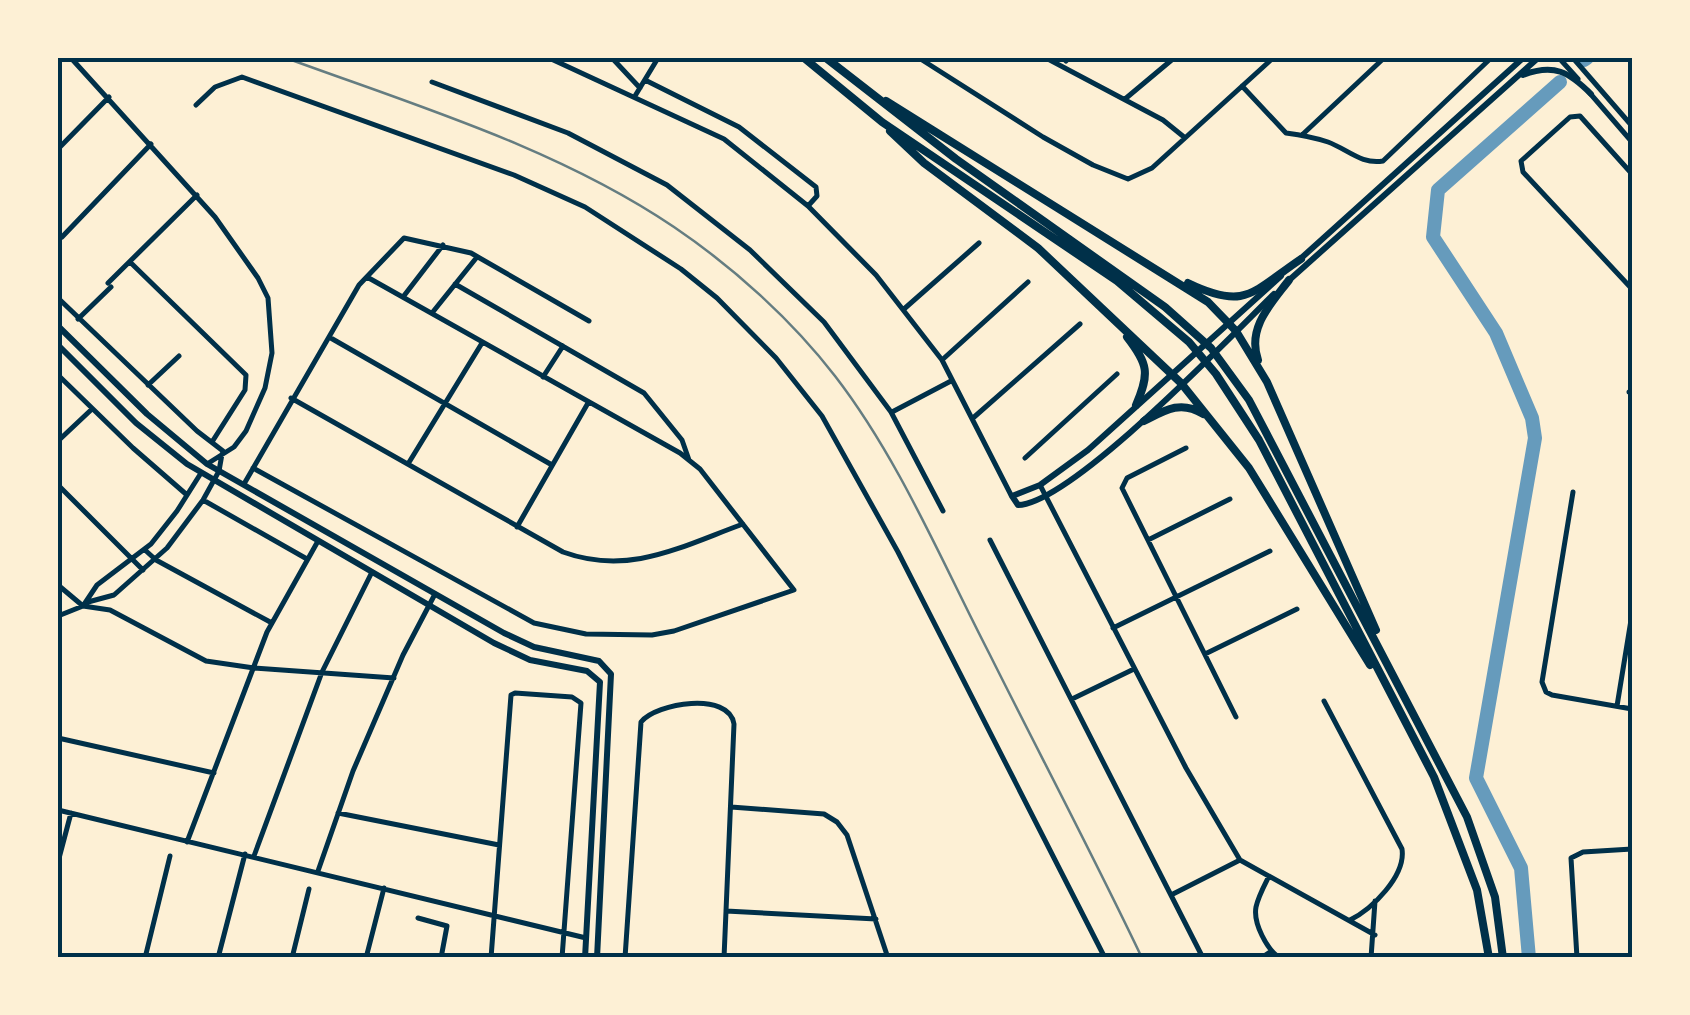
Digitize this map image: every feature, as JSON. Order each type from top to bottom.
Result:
[{"type":"highway","points":[[804,58],[882,122],[924,163],[1038,248],[1173,375],[1250,468],[1384,685]]},
{"type":"highway","points":[[826,58],[956,159],[1165,307],[1211,348],[1248,400],[1446,773],[1484,862],[1494,896],[1503,958]]},
{"type":"highway","points":[[877,98],[896,106],[1208,302],[1233,327],[1268,382]]},
{"type":"highway","points":[[882,122],[1116,281],[1201,355],[1259,440],[1434,778],[1477,890],[1488,958]]},
{"type":"highway","points":[[1161,270],[1215,296],[1231,299],[1250,294],[1301,258]]},
{"type":"highway","points":[[1288,280],[1255,330],[1254,346],[1379,646]]},
{"type":"highway","points":[[1112,317],[1142,356],[1146,370],[1136,405]]},
{"type":"highway","points":[[1144,420],[1170,407],[1182,406],[1211,420]]},
{"type":"street","points":[[71,58],[197,195],[258,278],[268,298],[272,354],[265,388],[246,431],[234,447],[222,451],[207,464],[144,550],[97,584],[85,604]]},
{"type":"street","points":[[550,58],[724,139],[808,206],[876,274],[942,360],[1012,496],[1022,506],[1046,496],[1084,471],[1144,420],[1301,258],[1538,58]]},
{"type":"street","points":[[612,58],[640,88]]},
{"type":"street","points":[[636,96],[658,58]]},
{"type":"street","points":[[918,58],[1014,120],[1128,179],[1152,168],[1272,58]]},
{"type":"street","points":[[1046,58],[1065,60],[1184,136]]},
{"type":"street","points":[[1125,99],[1174,58]]},
{"type":"street","points":[[1302,134],[1384,58]]},
{"type":"street","points":[[1242,86],[1286,133],[1334,144],[1372,163],[1383,161],[1490,58]]},
{"type":"street","points":[[1012,496],[1040,484],[1088,450],[1136,405],[1288,280],[1521,58]]},
{"type":"street","points":[[1559,58],[1632,142]]},
{"type":"street","points":[[1573,58],[1632,126]]},
{"type":"street","points":[[1516,78],[1541,69],[1560,69],[1591,94]]},
{"type":"street","points":[[196,104],[216,87],[242,77],[514,175],[586,207],[621,228],[654,248],[717,298],[803,389],[842,451],[964,678],[1024,804],[1105,958]]},
{"type":"street","points":[[645,80],[739,127],[816,187],[816,196],[808,206]]},
{"type":"street","points":[[432,82],[568,133],[666,186],[750,250],[824,322],[891,412],[942,511]]},
{"type":"street","points":[[58,149],[109,97]]},
{"type":"street","points":[[1632,174],[1580,116],[1570,116],[1521,161],[1523,172],[1632,289]]},
{"type":"street","points":[[62,238],[151,144]]},
{"type":"street","points":[[78,319],[197,195]]},
{"type":"street","points":[[244,484],[328,336],[367,277],[404,238],[443,245],[477,257],[589,321]]},
{"type":"street","points":[[904,309],[979,243]]},
{"type":"street","points":[[403,297],[443,245]]},
{"type":"street","points":[[432,313],[477,257]]},
{"type":"street","points":[[131,263],[246,375],[244,390],[212,442]]},
{"type":"street","points":[[253,468],[534,623],[586,634],[652,635],[794,590],[689,460],[367,277]]},
{"type":"street","points":[[942,360],[1028,282]]},
{"type":"street","points":[[455,284],[644,392],[682,440],[689,460]]},
{"type":"street","points":[[58,298],[222,451]]},
{"type":"street","points":[[972,418],[1080,324]]},
{"type":"street","points":[[58,326],[147,414],[207,464],[534,648],[599,662],[611,674],[597,958]]},
{"type":"street","points":[[328,336],[552,466]]},
{"type":"street","points":[[408,464],[482,342]]},
{"type":"street","points":[[58,344],[136,423],[200,473],[530,660],[587,671],[600,682],[585,958]]},
{"type":"street","points":[[544,377],[563,346]]},
{"type":"street","points":[[148,385],[179,356]]},
{"type":"street","points":[[1024,458],[1117,374]]},
{"type":"street","points":[[58,375],[187,495]]},
{"type":"street","points":[[891,412],[951,381]]},
{"type":"street","points":[[290,398],[563,552],[587,560],[630,562],[664,554],[743,524]]},
{"type":"street","points":[[518,526],[589,402]]},
{"type":"street","points":[[58,442],[92,409]]},
{"type":"street","points":[[1186,448],[1123,483],[1122,488],[1236,718]]},
{"type":"street","points":[[58,616],[114,595],[156,560],[203,500],[220,470],[222,451]]},
{"type":"street","points":[[1040,484],[1196,786],[1240,860],[1375,935]]},
{"type":"street","points":[[58,485],[143,570]]},
{"type":"street","points":[[1573,492],[1542,682],[1552,696],[1632,709]]},
{"type":"street","points":[[1148,540],[1230,498]]},
{"type":"street","points":[[203,500],[307,559]]},
{"type":"street","points":[[990,540],[1204,958]]},
{"type":"street","points":[[187,842],[272,624],[318,541]]},
{"type":"street","points":[[144,550],[272,624]]},
{"type":"street","points":[[1114,628],[1270,551]]},
{"type":"street","points":[[254,856],[322,672],[372,572]]},
{"type":"street","points":[[58,585],[85,604],[110,610],[206,661],[394,678]]},
{"type":"street","points":[[318,871],[338,812],[394,678],[435,594]]},
{"type":"street","points":[[1204,654],[1297,609]]},
{"type":"street","points":[[1618,706],[1632,614]]},
{"type":"street","points":[[1072,698],[1134,668]]},
{"type":"street","points":[[491,958],[511,695],[577,698],[581,703],[562,958]]},
{"type":"street","points":[[1324,701],[1404,858],[1388,888],[1362,914],[1350,920]]},
{"type":"street","points":[[625,958],[641,722],[647,715],[701,703],[726,708],[734,724],[724,958]]},
{"type":"street","points":[[58,738],[214,773]]},
{"type":"street","points":[[731,807],[824,814],[837,822],[847,836],[888,958]]},
{"type":"street","points":[[58,810],[586,938]]},
{"type":"street","points":[[338,812],[500,845]]},
{"type":"street","points":[[58,862],[71,813]]},
{"type":"street","points":[[1577,958],[1571,858],[1584,852],[1632,849]]},
{"type":"street","points":[[218,958],[245,854]]},
{"type":"street","points":[[145,958],[170,856]]},
{"type":"street","points":[[1173,894],[1240,860]]},
{"type":"street","points":[[1269,876],[1255,912],[1270,952],[1280,958]]},
{"type":"street","points":[[366,958],[384,888]]},
{"type":"street","points":[[292,958],[309,889]]},
{"type":"street","points":[[1371,958],[1375,901]]},
{"type":"street","points":[[726,911],[876,919]]},
{"type":"street","points":[[418,918],[447,926],[440,958]]},
{"type":"street","points":[[1261,958],[1270,952]]},
{"type":"waterway","points":[[1529,958],[1521,868],[1476,778],[1535,438],[1532,418],[1496,333],[1433,237],[1438,190],[1560,82]]},
{"type":"railway","points":[[286,58],[534,151],[629,199],[718,259],[800,334],[858,408],[899,476],[1142,958]]}]
